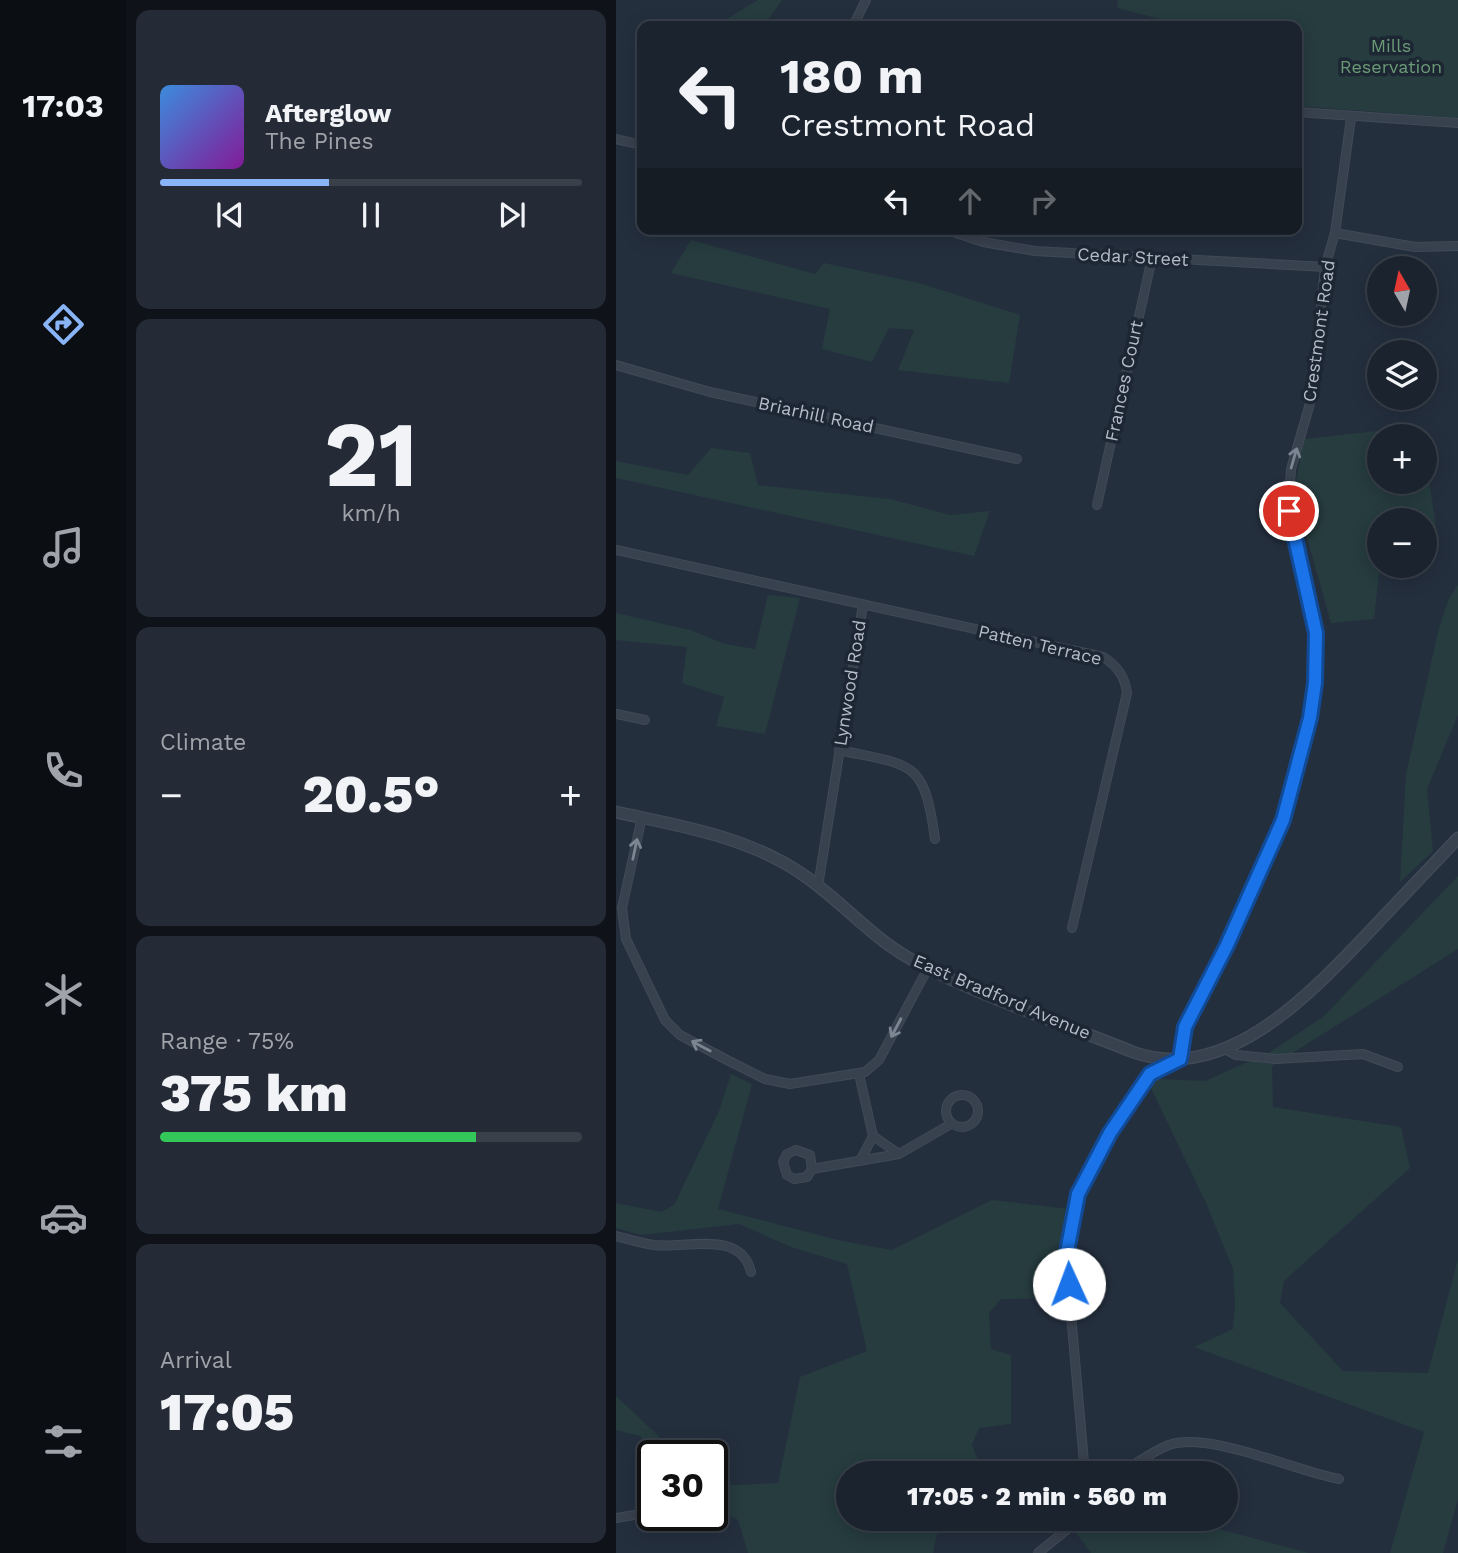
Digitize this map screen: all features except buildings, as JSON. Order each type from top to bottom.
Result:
[{"type":"street","points":[[856,21],[866,0]]},
{"type":"street","points":[[1302,113],[1458,124]]},
{"type":"street","name":"Crestmont Road","points":[[1180,1059],[1185,1027],[1227,945],[1283,820],[1310,718],[1315,683],[1316,633],[1289,511],[1291,469],[1313,393],[1325,267],[1335,233],[1351,118]]},
{"type":"street","points":[[616,139],[637,144]]},
{"type":"street","points":[[1335,233],[1415,247],[1458,246]]},
{"type":"street","name":"Cedar Street","points":[[967,235],[1026,250],[1325,267]]},
{"type":"street","name":"Frances Court","points":[[1097,505],[1152,258]]},
{"type":"street","name":"Briarhill Road","points":[[616,365],[710,392],[1017,459]]},
{"type":"street","name":"Lynwood Road","points":[[616,550],[863,605],[818,886]]},
{"type":"street","name":"Patten Terrace","points":[[863,605],[1103,657],[1121,674],[1126,694],[1072,928]]},
{"type":"street","points":[[616,714],[645,720]]},
{"type":"street","points":[[839,750],[895,762],[915,773],[929,797],[935,839]]},
{"type":"street","name":"East Bradford Avenue","points":[[616,812],[746,844],[779,860],[818,886],[859,924],[928,968],[1143,1055],[1180,1059],[1223,1048],[1262,1028],[1311,994],[1458,838]]},
{"type":"street","points":[[642,817],[624,901],[623,927],[649,992],[665,1020],[686,1039],[780,1083],[859,1074],[879,1060],[928,968]]},
{"type":"street","points":[[1223,1048],[1236,1055],[1276,1059],[1363,1054],[1398,1067]]},
{"type":"street","points":[[1084,1461],[1066,1257],[1078,1194],[1110,1133],[1150,1074],[1180,1059]]},
{"type":"street","points":[[859,1074],[873,1136],[860,1161]]},
{"type":"street","points":[[960,1095],[971,1097],[978,1105],[976,1121],[961,1128],[951,1124],[946,1109],[951,1100],[960,1095]]},
{"type":"street","points":[[813,1169],[899,1154],[951,1124]]},
{"type":"street","points":[[873,1136],[899,1154]]},
{"type":"street","points":[[616,1236],[654,1245],[724,1244],[740,1251],[751,1272]]},
{"type":"street","points":[[1139,1461],[1168,1445],[1186,1442],[1255,1454],[1313,1475],[1339,1479]]},
{"type":"street","points":[[616,1518],[637,1514]]},
{"type":"street","points":[[1038,1553],[1065,1531]]},
{"type":"green space","points":[[758,0],[782,0],[767,21],[723,21]]},
{"type":"green space","name":"Mills Reservation","points":[[1118,0],[1458,0],[1458,118],[1302,106],[1302,21],[1168,21],[1117,8]]},
{"type":"green space","points":[[691,240],[815,274],[824,263],[919,283],[1020,315],[1009,383],[898,370],[914,330],[889,328],[872,362],[822,349],[830,309],[671,273]]},
{"type":"green space","points":[[1367,432],[1367,494],[1431,494],[1433,508],[1367,508],[1367,578],[1379,578],[1374,619],[1331,623],[1294,492],[1304,439]]},
{"type":"green space","points":[[711,448],[750,453],[758,485],[890,499],[950,515],[990,511],[974,556],[616,478],[616,461],[688,475]]},
{"type":"green space","points":[[1458,584],[1458,715],[1427,789],[1433,851],[1400,882],[1406,774],[1439,628],[1448,601]]},
{"type":"green space","points":[[768,595],[800,598],[765,734],[716,726],[724,697],[682,683],[687,647],[616,640],[616,613],[690,630],[725,644],[755,649]]},
{"type":"green space","points":[[1458,876],[1458,949],[1272,1066],[1273,1107],[1401,1127],[1410,1168],[1284,1281],[1280,1303],[1343,1371],[1428,1373],[1458,1259],[1458,1499],[1443,1553],[1390,1553],[1424,1432],[1194,1347],[1233,1329],[1233,1269],[1206,1203],[1150,1086],[1158,1079],[1205,1081],[1270,1052],[1323,1017]]},
{"type":"green space","points":[[731,1074],[752,1084],[718,1209],[842,1241],[892,1250],[992,1200],[1077,1210],[1071,1298],[1001,1299],[989,1313],[991,1349],[1011,1355],[1011,1424],[979,1428],[972,1445],[978,1461],[836,1461],[836,1531],[938,1531],[933,1553],[748,1553],[738,1520],[728,1514],[728,1485],[778,1483],[800,1377],[867,1351],[847,1264],[791,1247],[739,1224],[641,1235],[616,1228],[616,1203],[661,1212],[674,1205],[719,1111]]},
{"type":"green space","points":[[616,1396],[663,1440],[643,1440],[640,1436],[616,1430]]},
{"type":"green space","points":[[1074,1531],[1226,1531],[1309,1553],[1091,1553]]},
{"type":"route","points":[[1069,1284],[1066,1257],[1078,1194],[1110,1133],[1150,1074],[1180,1059],[1185,1027],[1227,945],[1283,820],[1310,718],[1316,658],[1316,633],[1289,511]]}]
